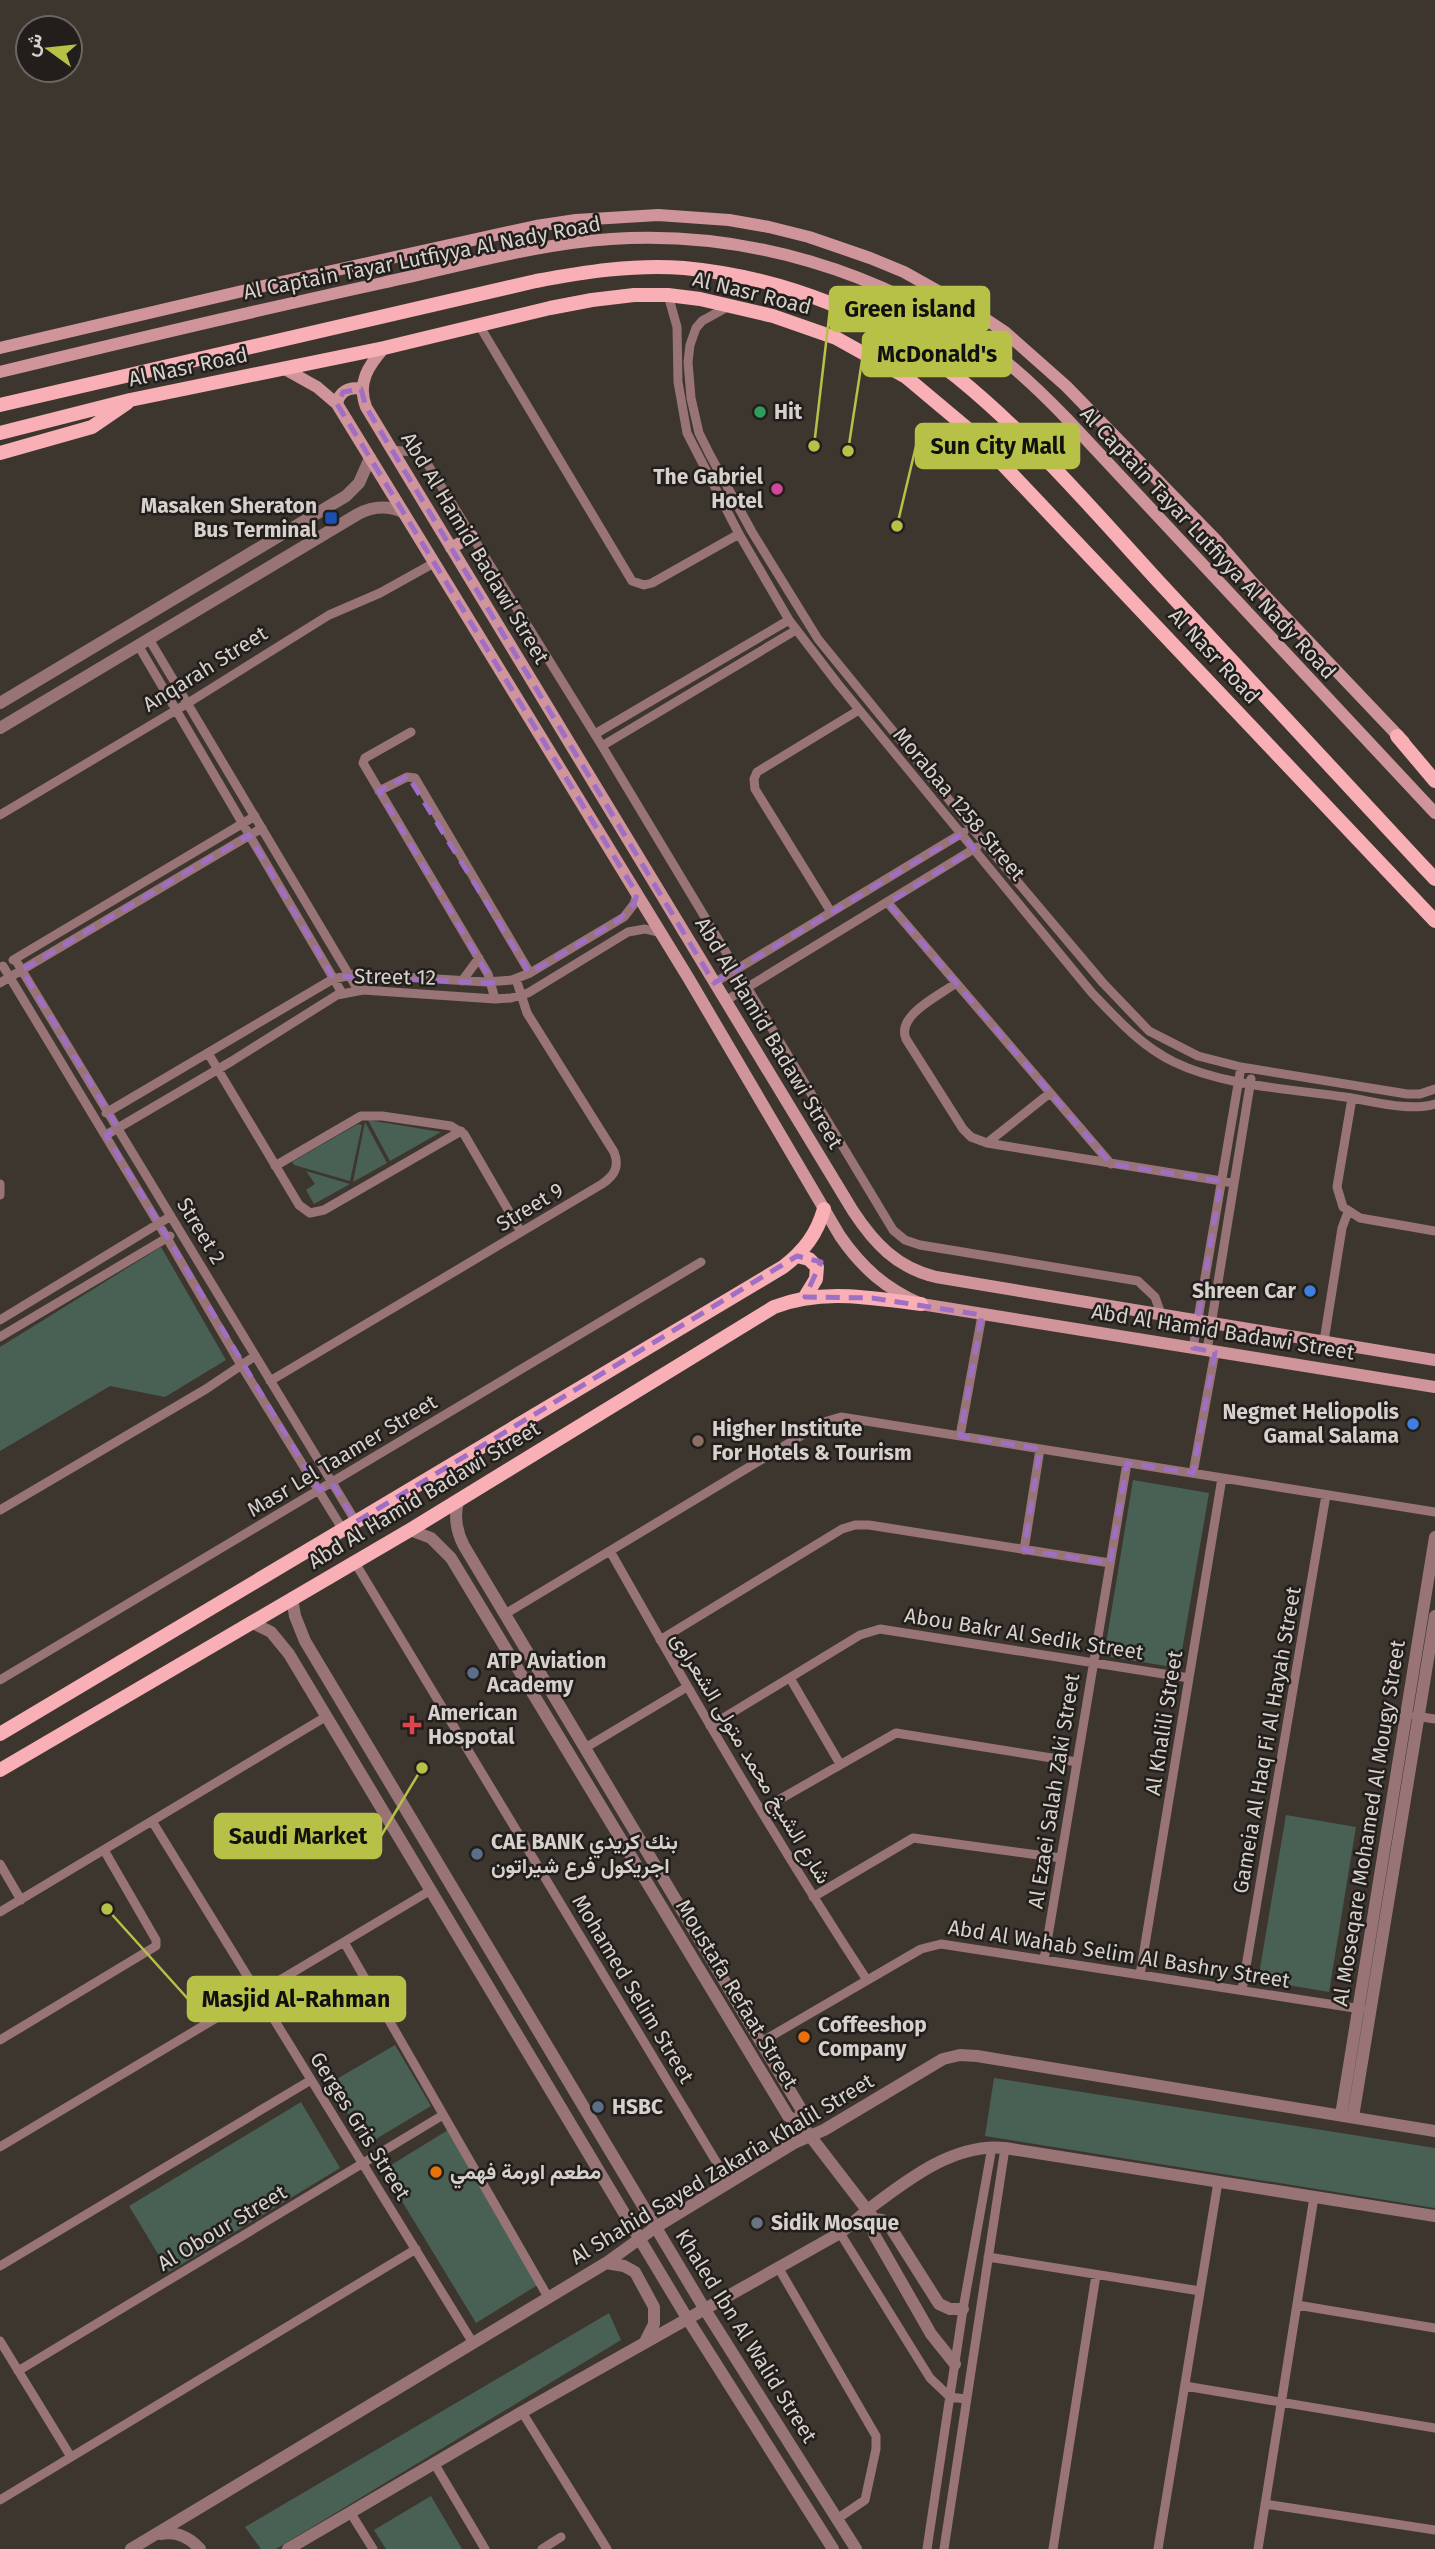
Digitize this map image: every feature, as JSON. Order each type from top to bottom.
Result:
[{"type":"main road","name":"Al Captain Tayar Lutfiyya Al Nady Road","points":[[0,348],[268,285],[536,226],[576,220],[657,215],[694,217],[742,222],[808,237],[904,272],[972,310],[1032,355],[1066,386],[1216,540],[1397,736],[1435,771]]},
{"type":"main road","name":"Al Captain Tayar Lutfiyya Al Nady Road","points":[[0,372],[244,313],[574,243],[644,238],[708,241],[775,251],[819,264],[862,279],[920,307],[990,349],[1016,370],[1067,419],[1435,813]]},
{"type":"main road","name":"Al Nasr Road","points":[[0,405],[585,272],[684,268],[781,287],[828,302],[873,322],[915,348],[955,376],[992,408],[1116,535],[1435,879]]},
{"type":"main road","name":"Al Nasr Road","points":[[0,433],[130,400],[384,348],[592,300],[634,295],[668,295],[730,305],[774,316],[836,338],[906,377],[974,434],[1435,921]]},
{"type":"main road","points":[[337,404],[343,392],[352,388],[361,389],[368,369],[384,348]]},
{"type":"main road","name":"Abd Al Hamid Badawi Street","points":[[283,368],[317,387],[337,404],[662,934],[849,1250],[871,1274],[894,1291],[921,1304]]},
{"type":"main road","name":"Abd Al Hamid Badawi Street","points":[[361,389],[366,407],[714,983],[853,1211],[881,1249],[894,1259],[925,1274],[1435,1360]]},
{"type":"main road","points":[[0,453],[92,427],[130,400]]},
{"type":"main road","points":[[451,548],[472,536]]},
{"type":"main road","points":[[1397,736],[1435,781]]},
{"type":"main road","name":"Abd Al Hamid Badawi Street","points":[[0,1734],[783,1267],[797,1256],[812,1238],[824,1209]]},
{"type":"main road","points":[[797,1256],[813,1261],[817,1267],[817,1279],[805,1297]]},
{"type":"main road","name":"Abd Al Hamid Badawi Street","points":[[0,1770],[410,1530],[758,1316],[774,1307],[805,1297],[852,1296],[921,1304],[1435,1387]]},
{"type":"street","name":"Morabaa 1258 Street","points":[[668,295],[677,327],[678,382],[687,433],[738,534],[789,620],[859,710],[1093,993],[1127,1028],[1164,1056],[1187,1068],[1239,1081],[1352,1098],[1418,1107],[1435,1104]]},
{"type":"street","name":"Morabaa 1258 Street","points":[[730,305],[702,321],[696,328],[690,345],[689,380],[699,433],[752,532],[802,615],[847,677],[1104,984],[1138,1021],[1160,1038],[1198,1056],[1241,1067],[1407,1094],[1434,1090]]},
{"type":"street","points":[[480,325],[632,581],[644,585],[652,583],[738,534]]},
{"type":"street","points":[[392,450],[412,452],[425,460],[595,734],[888,1224],[898,1235],[920,1245],[1138,1281],[1155,1297],[1161,1314]]},
{"type":"street","points":[[0,703],[353,490],[364,475],[370,458]]},
{"type":"street","points":[[353,490],[363,498],[366,510]]},
{"type":"street","points":[[0,728],[366,510],[385,507],[403,512]]},
{"type":"street","name":"Anqarah Street","points":[[0,815],[329,615],[380,593],[435,563]]},
{"type":"street","points":[[595,734],[789,620]]},
{"type":"street","points":[[602,746],[796,630]]},
{"type":"street","points":[[144,642],[188,703],[358,990]]},
{"type":"street","points":[[144,642],[176,710],[342,993]]},
{"type":"street","points":[[838,684],[847,677]]},
{"type":"street","points":[[831,912],[755,789],[754,779],[757,772],[859,710]]},
{"type":"street","points":[[411,732],[363,760],[363,765],[479,958],[492,982],[495,999]]},
{"type":"street","points":[[379,791],[408,776],[415,778],[530,973]]},
{"type":"street","points":[[2,967],[255,816]]},
{"type":"street","points":[[0,983],[261,828]]},
{"type":"street","points":[[714,983],[972,828]]},
{"type":"street","points":[[725,1001],[984,843]]},
{"type":"street","name":"Street 12","points":[[96,1119],[333,979],[349,975],[492,982],[516,979],[624,917],[632,909],[637,894]]},
{"type":"street","points":[[888,903],[1111,1164]]},
{"type":"street","name":"Street 12","points":[[106,1135],[342,993],[358,990],[495,999],[520,996],[628,932],[645,929],[662,934]]},
{"type":"street","points":[[462,981],[479,958]]},
{"type":"street","name":"Street 2","points":[[15,959],[332,1483],[349,1526]]},
{"type":"street","name":"Street 2","points":[[2,967],[10,976],[319,1490],[349,1526]]},
{"type":"street","name":"Street 9","points":[[271,1381],[606,1182],[615,1172],[617,1163],[612,1148],[533,1023],[520,996],[516,979]]},
{"type":"street","points":[[956,983],[912,1014],[904,1026],[904,1035],[963,1129],[976,1140],[1234,1183]]},
{"type":"street","points":[[1093,993],[1104,984]]},
{"type":"street","points":[[208,1053],[275,1166],[307,1212],[316,1213],[461,1131]]},
{"type":"street","points":[[1193,1348],[1241,1067]]},
{"type":"street","points":[[1192,1473],[1211,1351],[1211,1322],[1253,1069]]},
{"type":"street","points":[[987,1143],[1050,1093]]},
{"type":"street","points":[[1352,1098],[1337,1187],[1339,1201],[1348,1212],[1360,1218],[1435,1231]]},
{"type":"street","points":[[275,1166],[365,1115],[448,1126],[461,1131],[521,1232]]},
{"type":"street","points":[[0,1184],[0,1195]]},
{"type":"street","points":[[1324,1341],[1341,1235],[1348,1212]]},
{"type":"street","points":[[0,1320],[171,1216]]},
{"type":"street","points":[[0,1337],[180,1230]]},
{"type":"street","name":"Masr Lel Taamer Street","points":[[0,1680],[701,1262]]},
{"type":"street","points":[[960,1436],[982,1315]]},
{"type":"street","points":[[0,1510],[206,1389],[255,1356]]},
{"type":"street","points":[[505,1614],[830,1420],[846,1418],[1435,1512]]},
{"type":"street","points":[[1024,1550],[1040,1449]]},
{"type":"street","name":"Al Ezaei Salah Zaki Street","points":[[1044,1960],[1126,1463]]},
{"type":"street","name":"Al Khalili Street","points":[[1140,1975],[1222,1478]]},
{"type":"street","name":"Gameia Al Haq Fi Al Hayah Street","points":[[1242,1990],[1326,1495]]},
{"type":"street","name":"Moustafa Refaat Street","points":[[458,1501],[456,1520],[460,1538],[801,2109],[801,2124]]},
{"type":"street","points":[[660,1640],[848,1527],[869,1525],[1110,1563]]},
{"type":"street","name":"Moustafa Refaat Street","points":[[410,1530],[431,1538],[445,1550],[788,2116],[801,2124]]},
{"type":"street","name":"Al Moseqare Mohamed Al Mougy Street","points":[[1347,2116],[1431,1615],[1435,1537]]},
{"type":"street","points":[[445,1550],[445,1545],[451,1539],[460,1538]]},
{"type":"street","name":"شارع الشيخ محمد متولى الشعراوى","points":[[610,1551],[710,1726],[813,1897],[867,1980]]},
{"type":"street","name":"Mohamed Selim Street","points":[[354,1561],[729,2183]]},
{"type":"street","name":"Khaled Ibn Al Walid Street","points":[[292,1598],[297,1625],[704,2308],[856,2549]]},
{"type":"street","name":"Khaled Ibn Al Walid Street","points":[[251,1622],[278,1638],[327,1716],[639,2239],[833,2549]]},
{"type":"street","points":[[278,1638],[297,1625]]},
{"type":"street","name":"Abou Bakr Al Sedik Street","points":[[710,1726],[860,1635],[888,1629],[1189,1678]]},
{"type":"street","points":[[790,1678],[840,1764]]},
{"type":"street","points":[[585,1748],[687,1687]]},
{"type":"street","points":[[1413,1715],[1435,1719]]},
{"type":"street","points":[[0,1912],[327,1716]]},
{"type":"street","points":[[761,1810],[891,1735],[901,1732],[1077,1762]]},
{"type":"street","name":"Gerges Gris Street","points":[[152,1821],[473,2343]]},
{"type":"street","points":[[813,1897],[913,1838],[1061,1858]]},
{"type":"street","points":[[0,2040],[156,1946],[156,1940],[104,1850]]},
{"type":"street","points":[[0,1864],[21,1900]]},
{"type":"street","points":[[0,2147],[431,1890]]},
{"type":"street","points":[[344,1942],[548,2298]]},
{"type":"street","name":"Abd Al Wahab Selim Al Bashry Street","points":[[761,2042],[921,1949],[936,1944],[1364,2009]]},
{"type":"street","name":"Al Shahid Sayed Zakaria Khalil Street","points":[[131,2549],[606,2263],[656,2227],[794,2143],[810,2137],[935,2063],[960,2055],[1435,2131]]},
{"type":"street","points":[[0,2266],[311,2080]]},
{"type":"street","name":"Al Obour Street","points":[[18,2371],[443,2115]]},
{"type":"street","points":[[801,2124],[870,2214],[889,2225],[934,2298],[944,2307],[963,2309]]},
{"type":"street","points":[[944,2549],[988,2258],[998,2147]]},
{"type":"street","points":[[927,2549],[963,2309],[998,2147]]},
{"type":"street","points":[[288,2549],[646,2341],[840,2233],[946,2158],[971,2150],[998,2147],[1435,2216]]},
{"type":"street","points":[[1158,2549],[1218,2182]]},
{"type":"street","points":[[1258,2549],[1314,2197]]},
{"type":"street","points":[[870,2214],[874,2236],[938,2345],[955,2364],[971,2367]]},
{"type":"street","points":[[840,2233],[930,2378],[950,2396],[966,2399]]},
{"type":"street","points":[[0,2500],[416,2249]]},
{"type":"street","points":[[988,2258],[1200,2291]]},
{"type":"street","points":[[606,2263],[624,2266],[635,2272],[649,2297],[655,2317],[646,2341]]},
{"type":"street","points":[[778,2267],[876,2436],[876,2449],[865,2500],[838,2519]]},
{"type":"street","points":[[1053,2549],[1096,2275]]},
{"type":"street","points":[[1297,2305],[1435,2328]]},
{"type":"street","points":[[923,2320],[935,2316],[944,2307]]},
{"type":"street","points":[[0,2341],[71,2457]]},
{"type":"street","points":[[1185,2386],[1435,2428]]},
{"type":"street","points":[[522,2412],[607,2549]]},
{"type":"street","points":[[434,2463],[485,2549]]},
{"type":"street","points":[[1265,2504],[1435,2530]]},
{"type":"street","points":[[351,2512],[373,2549]]},
{"type":"street","points":[[156,2535],[166,2533],[185,2536],[200,2549]]},
{"type":"street","points":[[542,2549],[561,2537]]},
{"type":"highlighted area","points":[[361,389],[366,407],[714,983],[962,834],[974,849],[888,903],[1111,1164],[1221,1181],[1193,1348],[1215,1352],[1193,1473],[1127,1463],[1110,1563],[1024,1550],[1040,1449],[960,1436],[982,1315],[872,1298],[805,1297],[821,1262],[797,1256],[356,1522],[332,1483],[319,1490],[106,1135],[118,1128],[22,970],[249,835],[332,976],[493,983],[379,791],[408,776],[530,973],[619,920],[634,904],[637,894],[337,404],[343,392]]},
{"type":"green space","points":[[368,1120],[441,1132],[390,1161]]},
{"type":"green space","points":[[365,1122],[387,1163],[353,1182]]},
{"type":"green space","points":[[358,1124],[362,1125],[350,1181],[294,1165],[292,1162]]},
{"type":"green space","points":[[306,1171],[350,1184],[314,1204],[306,1190],[315,1184]]},
{"type":"green space","points":[[161,1247],[226,1360],[165,1397],[110,1386],[0,1451],[0,1347]]},
{"type":"green space","points":[[1133,1480],[1209,1493],[1179,1668],[1104,1656]]},
{"type":"green space","points":[[1286,1815],[1356,1827],[1329,1992],[1258,1980]]},
{"type":"green space","points":[[395,2045],[431,2106],[366,2145],[330,2083]]},
{"type":"green space","points":[[994,2078],[1435,2148],[1435,2208],[985,2136]]},
{"type":"green space","points":[[301,2102],[340,2168],[169,2272],[129,2206]]},
{"type":"green space","points":[[448,2130],[541,2283],[476,2323],[383,2170]]},
{"type":"green space","points":[[609,2313],[621,2340],[276,2549],[261,2549],[245,2527]]},
{"type":"green space","points":[[431,2496],[462,2549],[386,2549],[374,2530]]},
{"type":"place","name":"Hit","points":[[760,412]]},
{"type":"place","name":"Green island","points":[[814,446]]},
{"type":"place","name":"McDonald's","points":[[848,451]]},
{"type":"place","name":"The Gabriel Hotel","points":[[777,489]]},
{"type":"place","name":"Masaken Sheraton Bus Terminal","points":[[331,518]]},
{"type":"place","name":"Sun City Mall","points":[[897,526]]},
{"type":"place","name":"Shreen Car","points":[[1310,1291]]},
{"type":"place","name":"Negmet Heliopolis Gamal Salama","points":[[1413,1424]]},
{"type":"place","name":"Higher Institute For Hotels & Tourism","points":[[698,1441]]},
{"type":"place","name":"ATP Aviation Academy","points":[[473,1673]]},
{"type":"place","name":"American Hospotal","points":[[412,1725]]},
{"type":"place","name":"Saudi Market","points":[[422,1768]]},
{"type":"place","name":"CAE BANK بنك كريدي اجريكول فرع شيراتون","points":[[477,1854]]},
{"type":"place","name":"Masjid Al-Rahman","points":[[107,1909]]},
{"type":"place","name":"Coffeeshop Company","points":[[804,2037]]},
{"type":"place","name":"HSBC","points":[[598,2107]]},
{"type":"place","name":"مطعم اورمة فهمي","points":[[436,2172]]},
{"type":"place","name":"Sidik Mosque","points":[[757,2223]]}]
